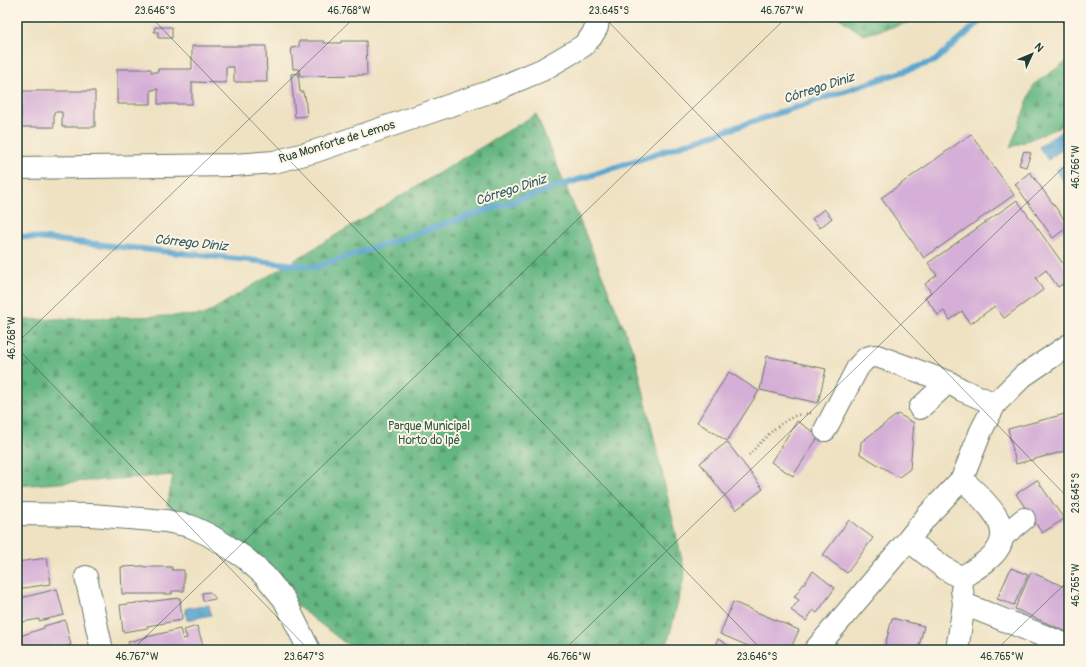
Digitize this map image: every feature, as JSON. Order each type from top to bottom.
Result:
[{"type":"street","name":"Rua Monforte de Lemos","points":[[17,168],[234,166],[274,162],[316,151],[492,91],[542,70],[583,46],[597,27],[598,17]]},
{"type":"street","points":[[815,650],[927,516],[962,479],[981,431],[995,404],[1023,376],[1069,345]]},
{"type":"street","points":[[825,430],[858,367],[865,359],[871,356],[877,356],[948,382],[962,390],[995,404]]},
{"type":"street","points":[[920,408],[948,382]]},
{"type":"street","points":[[961,578],[989,559],[999,547],[1002,536],[1001,527],[997,517],[989,506],[962,479]]},
{"type":"street","points":[[17,514],[91,515],[166,521],[190,526],[227,546],[245,558],[265,576],[284,599],[304,637],[309,650]]},
{"type":"street","points":[[1002,536],[1024,519]]},
{"type":"street","points":[[908,540],[943,567],[961,578]]},
{"type":"street","points":[[86,577],[102,650]]},
{"type":"street","points":[[957,650],[964,604],[961,578]]},
{"type":"street","points":[[964,604],[1069,646]]},
{"type":"path","points":[[748,456],[770,433],[785,421],[796,415],[835,409]]},
{"type":"green space","points":[[838,17],[929,17],[863,35]]},
{"type":"green space","points":[[1069,60],[1069,123],[1010,148],[1034,84]]},
{"type":"green space","name":"Parque Municipal Horto do Ipê","points":[[536,114],[635,355],[685,573],[666,650],[354,650],[167,505],[173,475],[17,486],[17,320],[204,315]]},
{"type":"water","points":[[1062,130],[1069,140],[1069,144],[1048,160],[1039,147]]},
{"type":"water","points":[[1069,161],[1069,190],[1056,170]]},
{"type":"water","points":[[209,605],[211,615],[187,620],[185,609]]},
{"type":"building","points":[[155,27],[172,27],[172,38],[158,38],[158,32],[154,32]]},
{"type":"building","points":[[299,41],[341,43],[341,41],[366,41],[367,75],[300,76],[299,69],[293,69],[291,48],[299,47]]},
{"type":"building","points":[[192,46],[266,46],[267,82],[234,82],[234,67],[226,67],[226,83],[192,82],[192,104],[158,104],[158,89],[151,90],[151,104],[117,104],[117,69],[151,69],[151,72],[158,72],[158,69],[192,69]]},
{"type":"building","points":[[17,69],[20,69],[20,91],[95,91],[95,127],[62,127],[62,112],[54,112],[54,127],[21,127],[21,105],[17,105]]},
{"type":"building","points":[[298,73],[300,92],[303,92],[304,97],[305,96],[307,116],[295,117],[291,74]]},
{"type":"building","points":[[971,134],[1014,195],[924,258],[881,198]]},
{"type":"building","points":[[1024,151],[1031,153],[1026,167],[1019,165]]},
{"type":"building","points":[[1030,172],[1069,226],[1053,238],[1015,184]]},
{"type":"building","points":[[1017,200],[1069,272],[1069,280],[1058,287],[1046,270],[1036,278],[1043,290],[1004,318],[995,306],[970,324],[962,311],[950,320],[944,311],[938,315],[925,297],[931,292],[925,284],[937,275],[928,263]]},
{"type":"building","points":[[824,209],[832,218],[820,228],[812,219]]},
{"type":"building","points":[[767,356],[826,369],[818,403],[760,390]]},
{"type":"building","points":[[729,372],[759,391],[727,441],[697,422]]},
{"type":"building","points":[[898,414],[914,423],[910,469],[899,477],[860,454],[861,442]]},
{"type":"building","points":[[1065,414],[1069,430],[1069,450],[1016,464],[1008,429]]},
{"type":"building","points":[[797,421],[819,436],[793,476],[771,462]]},
{"type":"building","points":[[727,442],[763,489],[736,510],[700,463]]},
{"type":"building","points":[[1037,480],[1064,519],[1042,533],[1016,494]]},
{"type":"building","points":[[849,520],[873,538],[847,573],[823,555]]},
{"type":"building","points":[[47,558],[51,584],[17,589],[17,562]]},
{"type":"building","points":[[121,567],[172,567],[172,570],[184,570],[184,591],[172,591],[172,594],[122,594]]},
{"type":"building","points":[[1011,568],[1028,575],[1014,605],[997,599]]},
{"type":"building","points":[[813,571],[835,588],[817,613],[813,610],[806,621],[791,610],[799,600],[794,597]]},
{"type":"building","points":[[1031,572],[1069,589],[1069,633],[1015,609]]},
{"type":"building","points":[[57,589],[64,615],[39,621],[39,619],[17,623],[17,599]]},
{"type":"building","points":[[210,592],[216,599],[203,601],[202,593]]},
{"type":"building","points":[[180,598],[182,620],[123,632],[120,605]]},
{"type":"building","points":[[733,602],[799,630],[790,650],[758,650],[720,634]]},
{"type":"building","points":[[892,618],[924,626],[918,650],[884,650]]},
{"type":"building","points":[[65,620],[71,645],[55,650],[17,650],[17,637],[44,628],[44,626]]},
{"type":"building","points":[[197,626],[203,645],[190,650],[131,650],[128,642],[180,629],[183,639],[187,638],[184,630]]},
{"type":"building","points":[[718,639],[736,650],[712,650]]},
{"type":"waterway","name":"Córrego Diniz","points":[[17,236],[316,267],[935,61],[985,17]]}]
